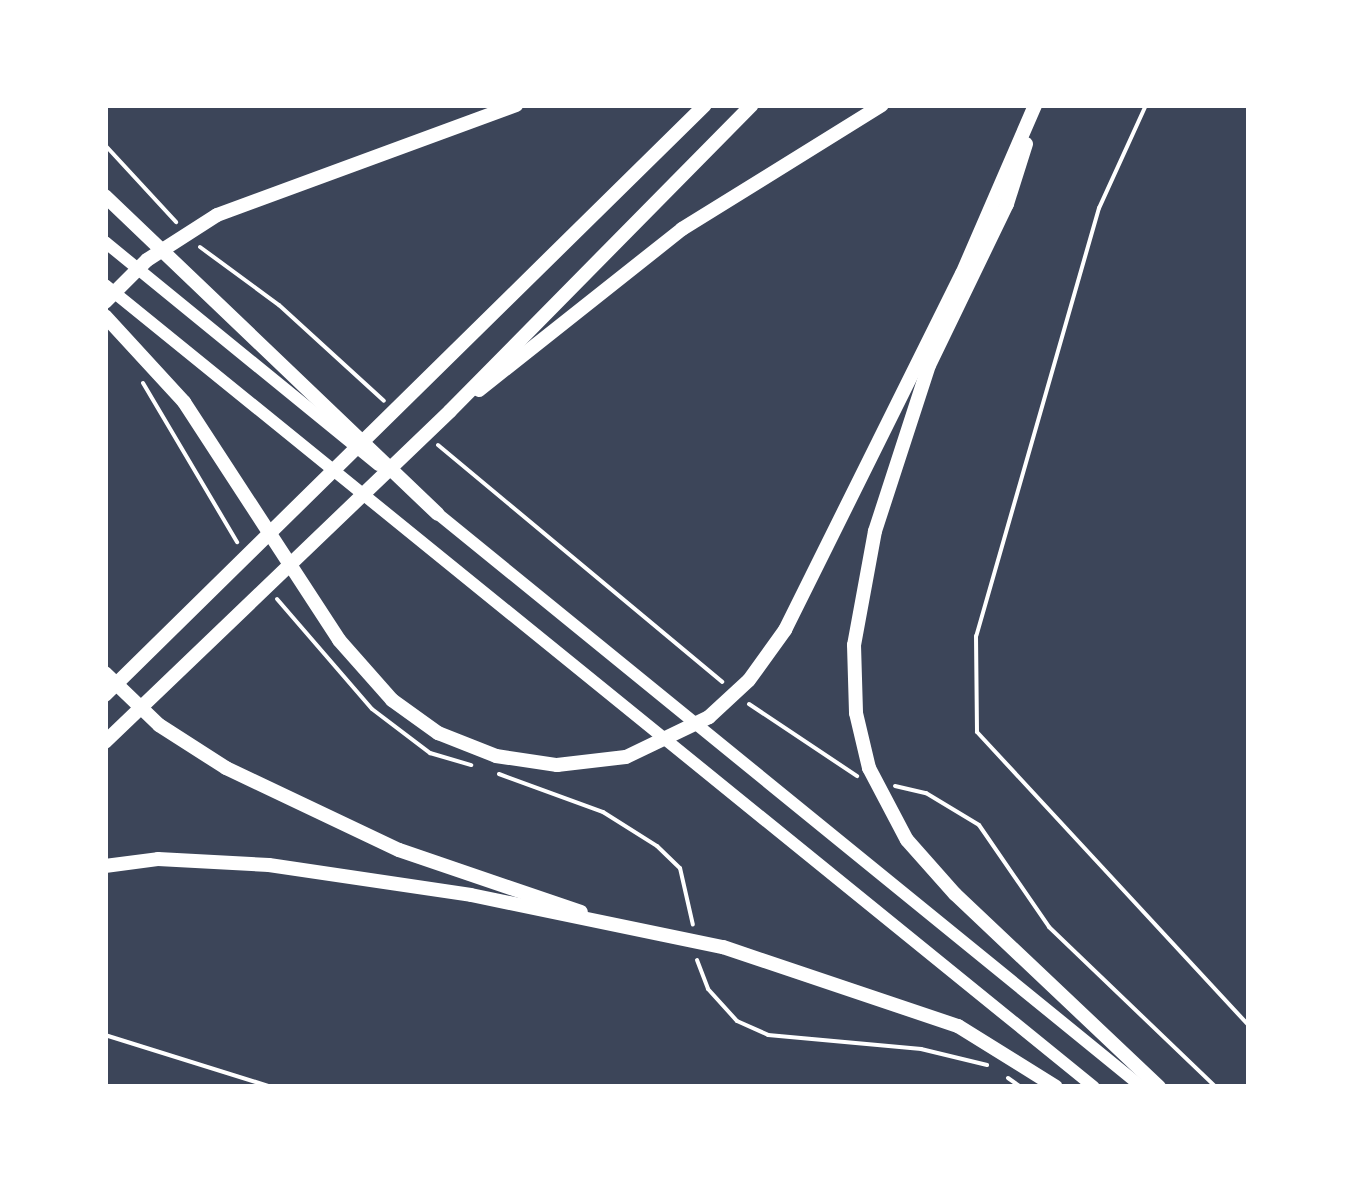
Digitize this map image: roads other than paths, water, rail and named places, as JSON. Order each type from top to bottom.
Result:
[{"type":"highway","points":[[105,302],[147,260],[217,215],[516,105]]},
{"type":"highway","points":[[105,695],[704,105]]},
{"type":"highway","points":[[111,736],[450,411],[752,105]]},
{"type":"highway","points":[[450,411],[528,357],[682,229],[882,105]]},
{"type":"highway","points":[[105,316],[184,402],[339,640],[392,700],[470,748],[568,765],[626,757],[670,740],[719,709],[761,665],[868,470],[1036,105]]},
{"type":"highway","points":[[1036,105],[1007,204],[929,365],[876,531],[854,645],[856,713],[869,768],[907,840],[955,894],[1159,1087]]},
{"type":"highway","points":[[105,196],[438,514]]},
{"type":"highway","points":[[105,673],[180,740],[313,810],[465,874],[672,940]]},
{"type":"highway","points":[[105,866],[158,859],[269,865],[470,895],[723,948],[958,1026],[1056,1087]]},
{"type":"main road","points":[[105,242],[1142,1087]]},
{"type":"main road","points":[[105,286],[1094,1087]]}]
